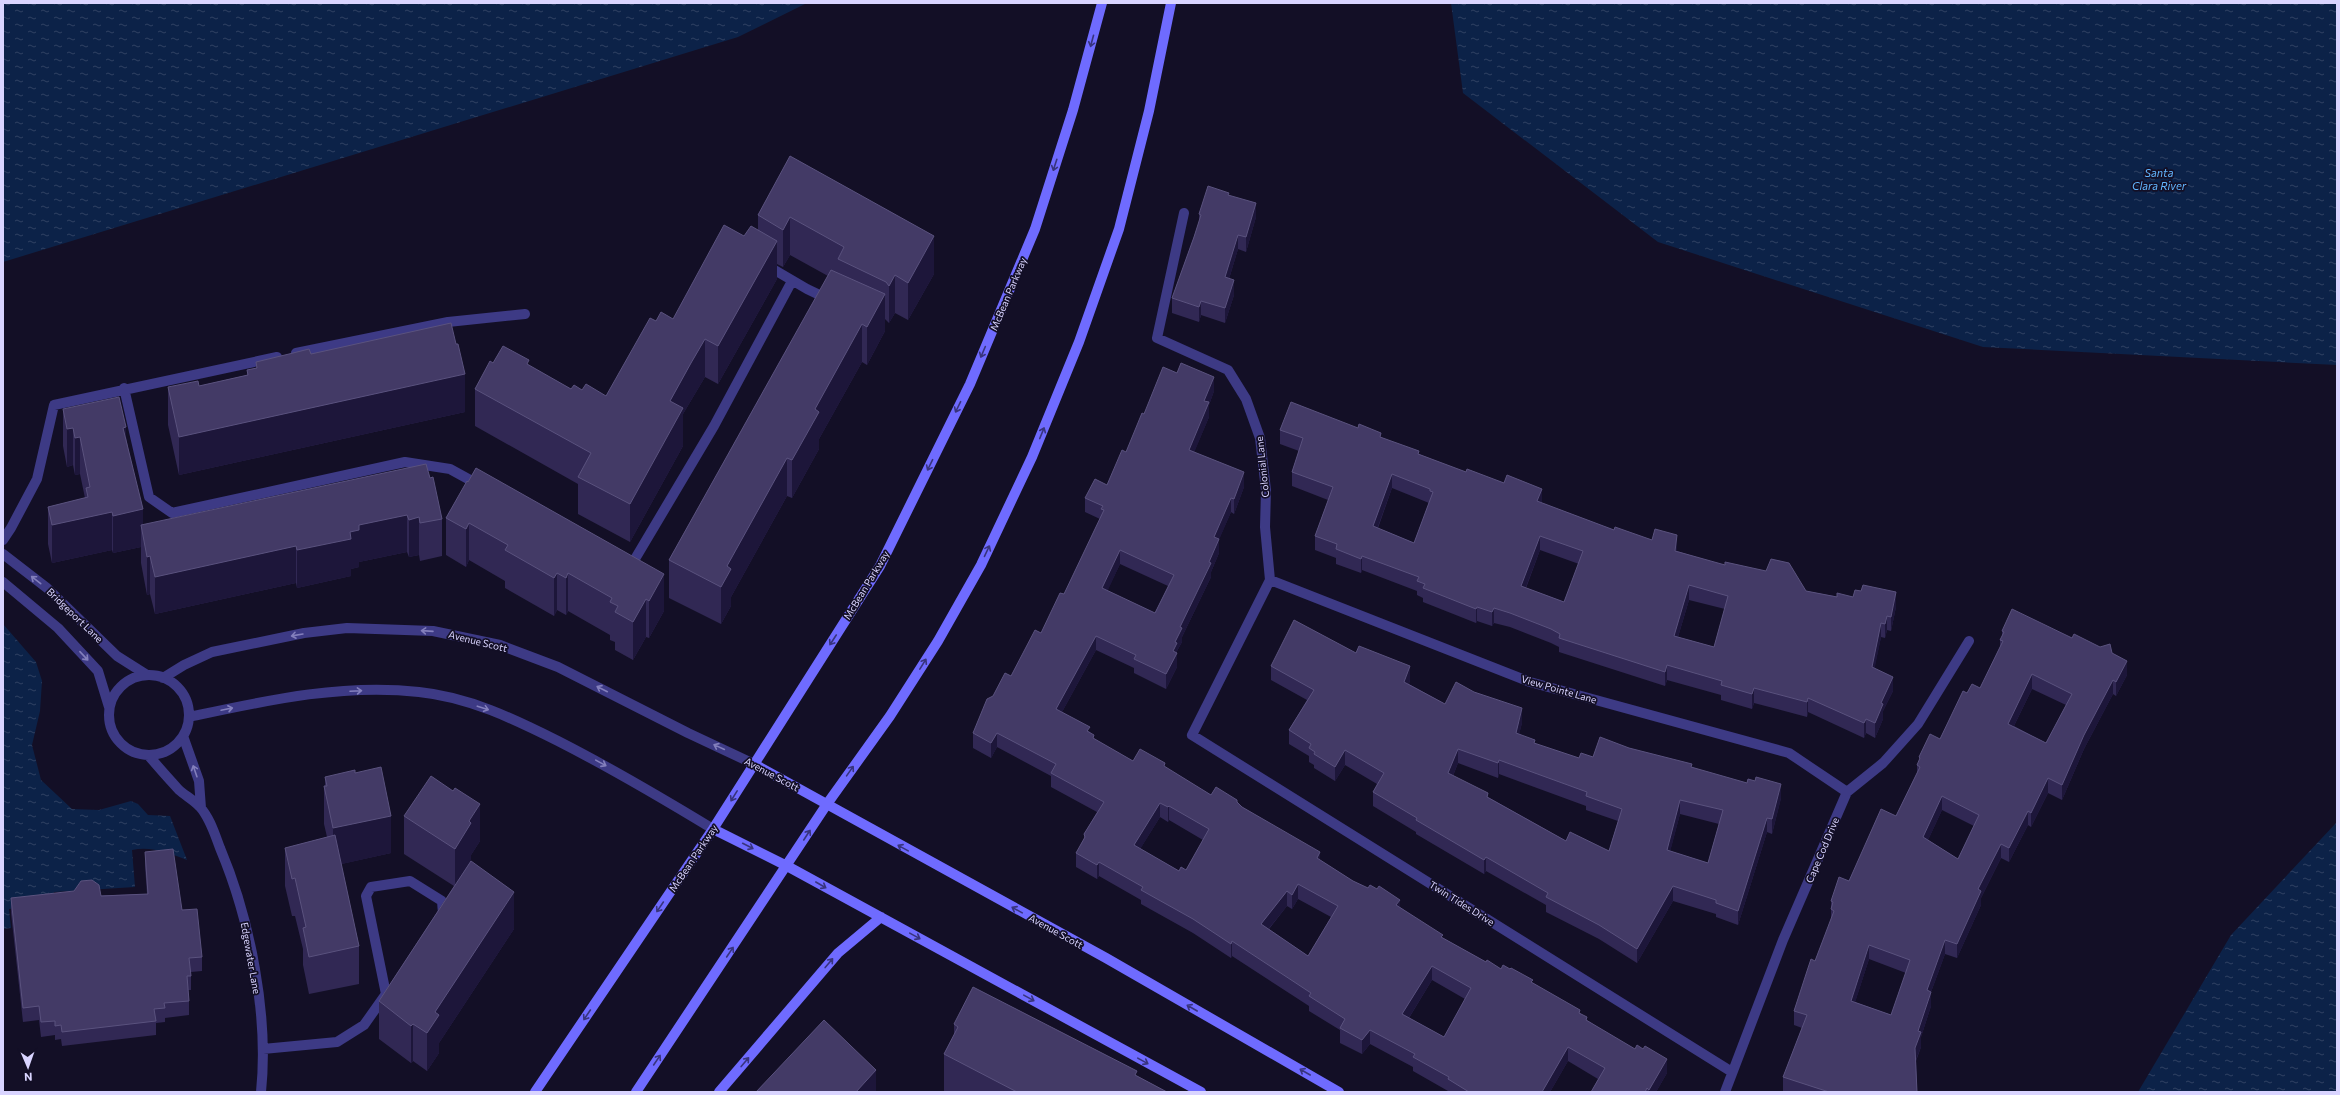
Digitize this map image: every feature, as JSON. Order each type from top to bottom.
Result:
[{"type":"main road","name":"McBean Parkway","points":[[535,1092],[713,829],[880,566],[970,384],[1035,229],[1073,110],[1102,3]]},
{"type":"main road","points":[[636,1092],[827,804],[890,716],[938,640],[981,564],[1032,457],[1079,342],[1119,229],[1149,111],[1171,3]]},
{"type":"main road","name":"Avenue Scott","points":[[754,764],[1106,958],[1338,1092]]},
{"type":"main road","points":[[713,829],[787,866],[1201,1092]]},
{"type":"main road","points":[[719,1092],[838,953],[881,917]]},
{"type":"street","name":"Colonial Lane","points":[[1184,213],[1157,338],[1228,370],[1246,399],[1261,445],[1266,490],[1265,527],[1270,580]]},
{"type":"street","points":[[760,261],[792,281],[842,305]]},
{"type":"street","points":[[618,557],[632,564],[714,426],[792,281]]},
{"type":"street","points":[[3,540],[37,479],[54,405],[124,388],[448,322],[525,314]]},
{"type":"street","points":[[124,388],[149,497],[172,513],[405,462],[450,469],[490,491]]},
{"type":"street","name":"Bridgeport Lane","points":[[3,554],[47,588],[117,656],[147,676]]},
{"type":"street","name":"Twin Tides Drive","points":[[1270,580],[1192,735],[1732,1072]]},
{"type":"street","name":"View Pointe Lane","points":[[1270,580],[1530,682],[1790,754],[1847,792]]},
{"type":"street","points":[[3,582],[58,628],[98,671],[109,707],[109,720],[112,732],[119,742],[129,750],[149,756],[165,752],[176,745],[183,736],[189,717],[187,705],[182,694],[174,684],[163,678],[147,676],[134,678],[123,685],[114,695],[109,707]]},
{"type":"street","name":"Avenue Scott","points":[[163,678],[184,665],[212,652],[304,633],[347,628],[433,631],[500,645],[558,667],[688,733],[754,764]]},
{"type":"street","name":"Cape Cod Drive","points":[[1725,1092],[1783,940],[1847,792],[1883,763],[1918,724],[1969,641]]},
{"type":"street","points":[[189,717],[268,700],[326,693],[384,690],[420,692],[451,698],[516,720],[597,761],[713,829]]},
{"type":"street","name":"Edgewater Lane","points":[[183,736],[199,781],[201,808]]},
{"type":"street","name":"Edgewater Lane","points":[[149,756],[180,791],[201,808],[213,830],[232,876],[249,939],[259,1006],[263,1049],[261,1092]]},
{"type":"street","points":[[386,994],[366,896],[371,887],[410,881],[442,901],[443,914],[434,926]]},
{"type":"street","points":[[263,1049],[337,1042],[364,1025],[395,981]]},
{"type":"water","points":[[3,3],[807,3],[738,37],[3,262]]},
{"type":"water","name":"Santa Clara River","points":[[1451,3],[2337,3],[2337,365],[1983,347],[1658,242],[1463,93]]},
{"type":"water","points":[[3,624],[36,662],[42,681],[40,711],[32,745],[41,780],[72,809],[99,810],[131,801],[138,804],[148,815],[170,816],[187,860],[153,850],[132,850],[135,887],[54,892],[50,905],[9,909],[11,928],[3,929]]},
{"type":"water","points":[[2337,822],[2337,1092],[2138,1092],[2231,935]]},
{"type":"building","points":[[790,156],[934,236],[908,283],[895,275],[889,286],[886,282],[838,259],[844,247],[790,217],[783,230],[758,215]]},
{"type":"building","points":[[1208,186],[1229,193],[1228,195],[1256,203],[1246,237],[1238,235],[1225,277],[1234,280],[1225,308],[1201,301],[1199,307],[1172,298],[1194,237],[1201,215],[1199,214]]},
{"type":"building","points":[[724,225],[744,236],[751,226],[777,241],[718,346],[705,339],[691,363],[670,401],[683,408],[630,504],[578,477],[591,453],[475,389],[490,361],[493,363],[503,346],[529,360],[527,364],[571,389],[574,385],[582,390],[586,384],[606,396],[650,318],[656,321],[661,312],[673,319]]},
{"type":"building","points":[[831,270],[885,294],[867,327],[862,324],[815,409],[819,412],[792,460],[787,458],[727,566],[731,569],[721,587],[669,560]]},
{"type":"building","points":[[451,323],[465,374],[179,437],[168,387],[198,381],[199,386],[248,375],[247,370],[257,368],[256,362],[309,349],[311,354]]},
{"type":"building","points":[[1181,363],[1214,377],[1204,401],[1209,402],[1189,450],[1244,472],[1234,499],[1231,498],[1214,537],[1219,539],[1209,562],[1211,563],[1180,627],[1182,628],[1175,642],[1177,643],[1173,651],[1177,653],[1166,674],[1134,659],[1136,655],[1096,636],[1056,709],[1090,727],[1087,731],[1094,735],[1093,738],[1133,761],[1140,749],[1165,763],[1164,766],[1211,795],[1216,787],[1237,800],[1242,807],[1320,852],[1317,858],[1353,881],[1368,888],[1370,885],[1377,889],[1379,886],[1400,900],[1396,905],[1443,935],[1441,937],[1486,962],[1487,960],[1501,969],[1503,965],[1510,969],[1511,968],[1533,980],[1531,982],[1580,1010],[1579,1013],[1587,1017],[1586,1020],[1635,1049],[1637,1045],[1643,1049],[1645,1046],[1667,1059],[1649,1090],[1647,1088],[1645,1092],[1591,1092],[1605,1068],[1568,1047],[1542,1092],[1469,1092],[1448,1079],[1449,1077],[1413,1057],[1415,1054],[1370,1030],[1362,1040],[1340,1028],[1345,1019],[1309,996],[1311,993],[1232,941],[1231,944],[1193,919],[1141,890],[1143,887],[1099,862],[1097,865],[1076,853],[1085,837],[1084,834],[1104,802],[1051,773],[1056,764],[997,733],[991,743],[973,733],[987,699],[993,696],[1005,673],[1011,676],[1035,630],[1041,633],[1060,593],[1064,594],[1104,510],[1101,509],[1103,506],[1085,498],[1095,479],[1107,485],[1122,450],[1126,452],[1142,413],[1144,414],[1163,367],[1177,373]],"holes":[[[1120,550],[1174,575],[1155,613],[1102,588]],[[1160,803],[1168,807],[1169,806],[1209,829],[1186,870],[1181,867],[1179,871],[1134,845]],[[1298,884],[1338,906],[1308,956],[1261,924],[1287,891],[1292,895]],[[1432,966],[1471,988],[1444,1037],[1402,1014]]]},
{"type":"building","points":[[119,397],[126,427],[123,428],[143,509],[113,516],[112,512],[52,525],[48,507],[88,497],[86,488],[90,487],[80,437],[75,438],[73,428],[67,429],[63,409]]},
{"type":"building","points":[[1291,402],[1358,428],[1359,424],[1381,433],[1380,437],[1419,451],[1418,454],[1466,472],[1467,469],[1504,483],[1507,475],[1542,489],[1537,501],[1614,530],[1615,527],[1652,540],[1655,529],[1677,535],[1675,551],[1725,565],[1725,562],[1766,571],[1771,559],[1789,563],[1806,591],[1837,597],[1837,593],[1853,597],[1855,590],[1861,591],[1863,585],[1896,592],[1891,617],[1887,616],[1885,624],[1881,623],[1872,667],[1893,677],[1881,703],[1883,704],[1875,723],[1866,719],[1864,723],[1808,698],[1807,702],[1754,688],[1752,694],[1721,685],[1722,681],[1667,665],[1665,672],[1559,638],[1560,634],[1551,629],[1494,608],[1492,612],[1477,607],[1476,609],[1423,588],[1425,584],[1417,581],[1419,577],[1362,556],[1361,559],[1336,549],[1337,544],[1315,536],[1333,487],[1292,472],[1303,438],[1280,430]],"holes":[[[1392,474],[1430,489],[1430,491],[1433,492],[1414,543],[1373,526]],[[1540,536],[1583,551],[1564,602],[1521,586]],[[1689,585],[1728,596],[1714,647],[1674,636]]]},
{"type":"building","points":[[426,464],[430,478],[433,477],[442,519],[420,523],[419,517],[409,520],[407,515],[359,525],[359,530],[350,532],[351,539],[297,550],[296,546],[155,577],[150,556],[147,557],[141,525]]},
{"type":"building","points":[[476,468],[664,574],[649,601],[646,599],[633,622],[615,612],[618,606],[610,602],[612,598],[568,573],[566,578],[557,573],[554,578],[505,550],[508,545],[469,523],[466,529],[446,518]]},
{"type":"building","points":[[2012,609],[2072,638],[2074,634],[2100,647],[2110,644],[2112,653],[2127,661],[2116,682],[2113,680],[2084,735],[2062,785],[2048,778],[2031,813],[2028,811],[2009,848],[2001,844],[1978,889],[1981,891],[1957,944],[1945,940],[1927,990],[1931,992],[1918,1031],[1921,1032],[1915,1048],[1917,1092],[1829,1092],[1783,1077],[1807,1015],[1794,1011],[1811,959],[1815,961],[1834,911],[1831,909],[1833,902],[1831,901],[1839,877],[1849,881],[1881,809],[1896,816],[1920,767],[1917,765],[1920,758],[1919,757],[1930,734],[1940,739],[1963,691],[1967,693],[1972,684],[1980,688],[2003,641],[2000,640],[2004,632],[2002,631]],"holes":[[[2032,674],[2072,694],[2046,743],[2008,724]],[[1942,796],[1979,815],[1958,859],[1923,837]],[[1869,945],[1910,960],[1891,1015],[1851,1001]]]},
{"type":"building","points":[[1294,620],[1356,653],[1359,646],[1410,666],[1404,682],[1445,704],[1456,682],[1474,692],[1522,708],[1516,733],[1535,740],[1534,743],[1579,758],[1581,753],[1593,757],[1600,737],[1629,748],[1692,764],[1691,767],[1747,783],[1748,779],[1755,781],[1756,777],[1781,784],[1772,819],[1767,818],[1738,911],[1716,903],[1716,900],[1673,886],[1637,949],[1599,925],[1546,897],[1548,893],[1486,857],[1484,860],[1416,820],[1417,818],[1373,792],[1384,773],[1345,750],[1335,767],[1314,754],[1315,752],[1309,748],[1311,744],[1289,730],[1314,690],[1271,666]],"holes":[[[1458,749],[1498,763],[1499,760],[1587,792],[1586,796],[1622,809],[1609,851],[1570,832],[1566,841],[1487,797],[1488,793],[1448,773]],[[1680,800],[1723,810],[1708,863],[1667,850]]]},
{"type":"building","points":[[381,767],[391,816],[333,828],[324,786],[327,786],[325,777],[355,770],[355,773]]},
{"type":"building","points":[[431,776],[453,791],[455,788],[480,804],[469,821],[471,823],[455,849],[404,816]]},
{"type":"building","points":[[335,835],[359,946],[309,957],[303,928],[306,927],[295,878],[292,879],[285,848]]},
{"type":"building","points":[[173,849],[182,910],[197,909],[202,957],[189,958],[191,976],[187,976],[189,1001],[164,1003],[165,1008],[154,1009],[156,1021],[62,1032],[61,1025],[55,1026],[55,1021],[41,1022],[39,1006],[23,1008],[11,898],[74,891],[81,881],[92,880],[99,885],[101,896],[148,894],[145,852]]},
{"type":"building","points":[[471,861],[514,892],[435,1012],[439,1015],[427,1033],[413,1024],[411,1026],[379,1001]]},
{"type":"building","points":[[973,987],[1137,1071],[1135,1075],[1167,1092],[1017,1092],[944,1054],[958,1027],[954,1024]]},
{"type":"building","points":[[824,1020],[876,1070],[856,1092],[756,1092]]}]
